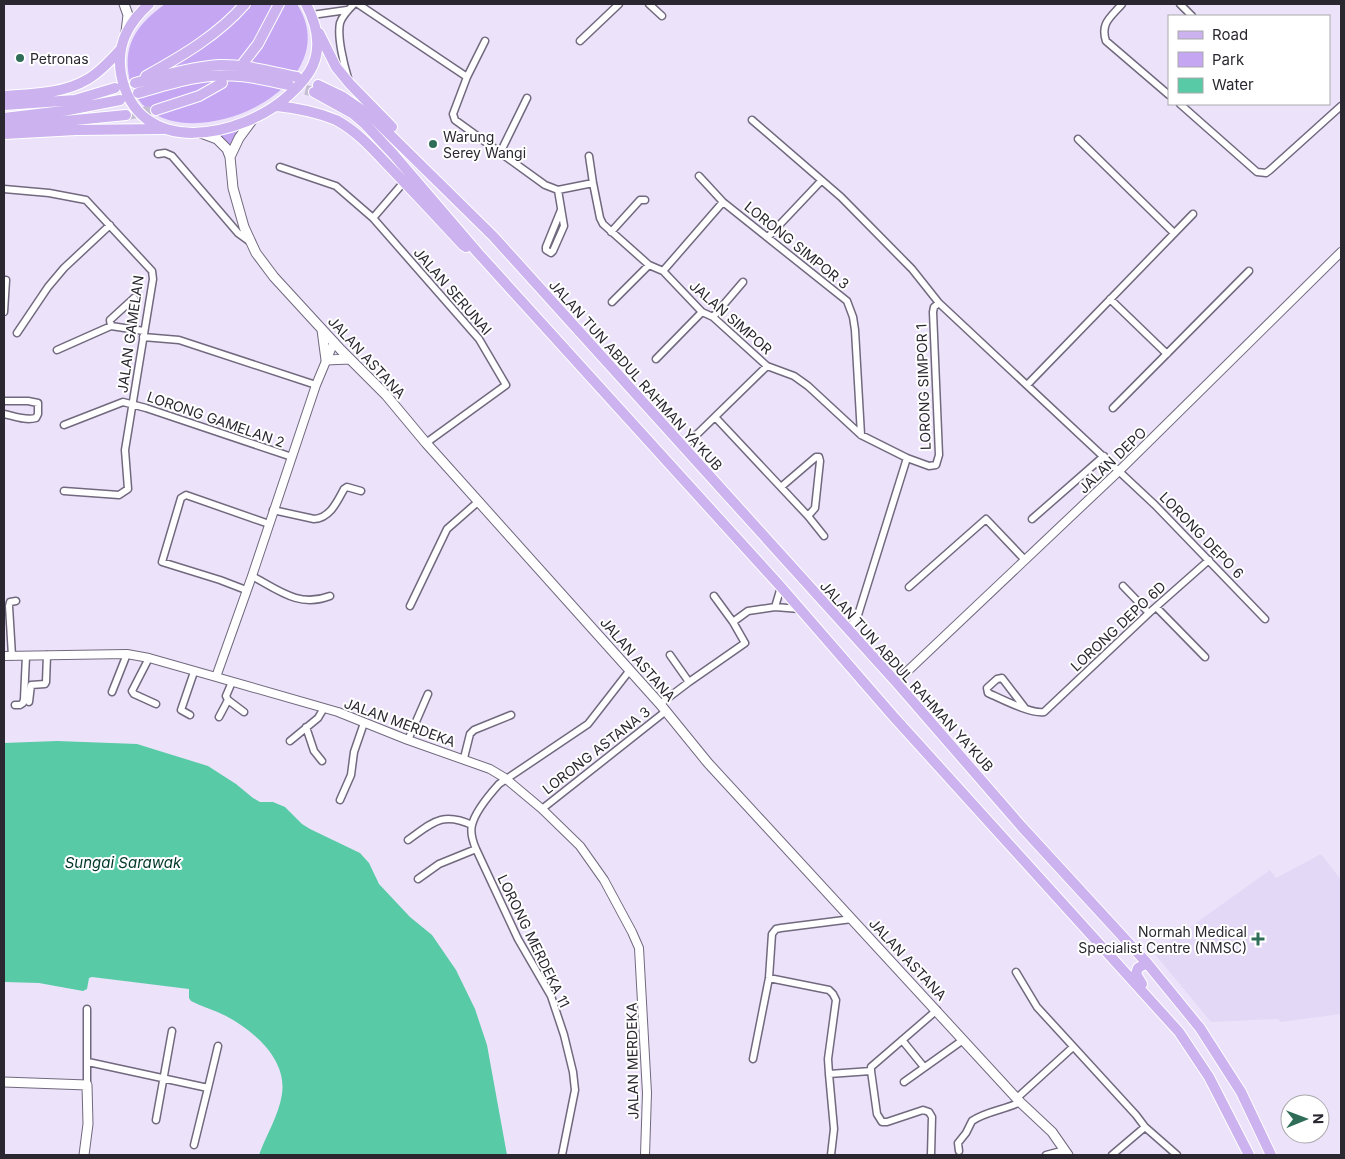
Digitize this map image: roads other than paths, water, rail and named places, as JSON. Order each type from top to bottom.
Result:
[{"type":"main road","points":[[124,4],[128,15],[126,32],[120,50],[123,85],[128,96],[145,118],[164,129]]},
{"type":"main road","points":[[126,32],[149,4]]},
{"type":"main road","points":[[136,88],[191,50],[233,17],[245,4]]},
{"type":"main road","points":[[244,62],[258,44],[279,4]]},
{"type":"main road","points":[[4,134],[76,130],[164,129],[201,133],[228,128],[255,118],[276,106],[299,85],[314,64],[318,44],[312,14],[306,4]]},
{"type":"main road","points":[[315,26],[336,67],[350,84],[482,217],[492,236]]},
{"type":"main road","points":[[4,96],[49,93],[72,86],[88,79],[120,50]]},
{"type":"main road","points":[[136,88],[184,71],[219,65],[245,66],[297,76]]},
{"type":"main road","points":[[136,88],[211,77],[237,76],[289,86]]},
{"type":"main road","points":[[156,110],[199,96],[222,83]]},
{"type":"main road","points":[[4,105],[75,100],[115,88]]},
{"type":"main road","points":[[492,236],[372,117],[343,97],[316,88],[365,124],[394,155],[478,253],[781,587],[893,716],[1179,1032]]},
{"type":"main road","points":[[4,118],[62,111],[120,100]]},
{"type":"main road","points":[[276,106],[294,108],[337,121],[357,133],[463,245],[478,253]]},
{"type":"main road","points":[[4,127],[126,115]]},
{"type":"main road","points":[[230,157],[239,138],[255,118]]},
{"type":"main road","points":[[201,133],[223,143],[230,157]]},
{"type":"main road","name":"JALAN ASTANA","points":[[230,157],[236,201],[249,241],[274,277],[386,395],[426,443],[630,670],[704,759],[1018,1100],[1052,1132],[1066,1153]]},
{"type":"main road","name":"JALAN TUN ABDUL RAHMAN YA'KUB","points":[[492,236],[896,682],[1022,827],[1147,963],[1200,1028],[1241,1092],[1271,1155]]},
{"type":"main road","points":[[322,329],[326,360],[350,359]]},
{"type":"main road","points":[[1147,963],[1138,968],[1136,974],[1138,980],[1173,1020],[1209,1077],[1249,1155]]},
{"type":"main road","points":[[4,1082],[87,1085],[88,1124],[84,1155]]},
{"type":"street","points":[[350,84],[343,62],[340,23],[347,10],[354,4]]},
{"type":"street","points":[[358,4],[467,77]]},
{"type":"street","points":[[580,41],[619,4]]},
{"type":"street","points":[[649,4],[662,16]]},
{"type":"street","points":[[1122,4],[1105,23],[1103,33],[1106,41],[1168,94]]},
{"type":"street","points":[[1180,4],[1191,15]]},
{"type":"street","points":[[312,14],[347,10]]},
{"type":"street","points":[[484,41],[467,77],[453,114],[455,120],[545,185],[558,190],[593,183]]},
{"type":"street","points":[[500,152],[527,98]]},
{"type":"street","points":[[1181,105],[1257,172],[1262,173],[1270,170],[1341,106]]},
{"type":"street","points":[[752,120],[841,197],[912,269],[940,303],[1028,384],[1194,214]]},
{"type":"street","points":[[1078,139],[1174,234]]},
{"type":"street","points":[[158,154],[165,153],[172,156],[238,233],[249,241]]},
{"type":"street","name":"JALAN SIMPOR","points":[[589,156],[600,218],[611,232],[649,265],[663,270],[702,312],[713,317],[767,366],[794,376],[808,386],[861,435],[907,458],[928,466]]},
{"type":"street","name":"JALAN SERUNAI","points":[[280,167],[336,186],[373,218],[479,339],[506,385],[426,443]]},
{"type":"street","name":"LORONG SIMPOR 3","points":[[699,176],[723,202],[847,301],[855,330],[861,435]]},
{"type":"street","points":[[768,237],[821,181]]},
{"type":"street","points":[[373,218],[404,182]]},
{"type":"street","name":"JALAN GAMELAN","points":[[4,189],[49,193],[86,200],[152,271],[153,279],[125,450],[128,489],[119,495],[64,491]]},
{"type":"street","points":[[558,190],[562,210],[564,226],[551,253],[546,250],[546,247],[562,210]]},
{"type":"street","points":[[611,232],[640,200],[645,200]]},
{"type":"street","points":[[663,270],[723,202]]},
{"type":"street","points":[[17,333],[48,287],[64,268],[110,225]]},
{"type":"street","name":"JALAN DEPO","points":[[896,682],[1120,470],[1341,252]]},
{"type":"street","points":[[612,302],[649,265]]},
{"type":"street","points":[[1113,408],[1249,271]]},
{"type":"street","points":[[4,312],[6,280]]},
{"type":"street","points":[[713,317],[743,282]]},
{"type":"street","points":[[111,326],[110,320],[134,298]]},
{"type":"street","points":[[1110,299],[1167,354]]},
{"type":"street","name":"LORONG SIMPOR 1","points":[[928,466],[936,465],[939,455],[933,312],[934,306],[940,303]]},
{"type":"street","points":[[656,359],[702,312]]},
{"type":"street","points":[[57,350],[111,326],[179,340],[316,384]]},
{"type":"street","points":[[216,678],[316,384],[334,342]]},
{"type":"street","points":[[683,448],[716,418],[767,366]]},
{"type":"street","name":"LORONG DEPO 6","points":[[1028,384],[1120,470],[1265,618]]},
{"type":"street","points":[[4,401],[38,403],[36,418],[23,419],[4,414]]},
{"type":"street","points":[[64,425],[122,402],[133,404]]},
{"type":"street","name":"LORONG GAMELAN 2","points":[[133,404],[292,458]]},
{"type":"street","points":[[716,418],[808,516],[824,536]]},
{"type":"street","points":[[1032,519],[1104,456]]},
{"type":"street","points":[[781,487],[816,457],[819,457],[814,508],[808,516]]},
{"type":"street","points":[[848,630],[858,615],[907,458]]},
{"type":"street","points":[[273,510],[314,519],[320,518],[327,516],[347,487],[361,491]]},
{"type":"street","points":[[246,590],[162,562],[181,498],[186,495],[268,524]]},
{"type":"street","points":[[410,606],[447,528],[479,501]]},
{"type":"street","points":[[910,587],[986,519],[1025,560]]},
{"type":"street","name":"LORONG DEPO 6D","points":[[1025,708],[1039,713],[1044,712],[1149,613],[1209,560]]},
{"type":"street","points":[[252,576],[298,600],[313,600],[330,596]]},
{"type":"street","points":[[1123,586],[1149,613]]},
{"type":"street","points":[[775,607],[781,587]]},
{"type":"street","points":[[714,596],[733,622],[748,611],[775,607],[800,609]]},
{"type":"street","points":[[8,656],[9,606],[10,602],[16,601]]},
{"type":"street","points":[[1156,607],[1206,657]]},
{"type":"street","name":"LORONG ASTANA 3","points":[[542,809],[663,708],[689,682],[745,643],[733,622]]},
{"type":"street","points":[[112,692],[127,654]]},
{"type":"street","name":"JALAN MERDEKA","points":[[8,656],[127,654],[149,658],[324,708],[408,740],[464,758],[506,778],[542,809],[580,846],[604,880],[639,948],[647,1092],[645,1155]]},
{"type":"street","points":[[29,702],[31,685],[45,684],[46,682],[47,655]]},
{"type":"street","points":[[670,655],[689,682]]},
{"type":"street","points":[[15,705],[23,703],[26,656]]},
{"type":"street","points":[[149,658],[132,691],[134,694],[156,704]]},
{"type":"street","points":[[408,840],[427,826],[445,818],[458,819],[472,825],[489,794],[506,778],[588,724],[630,670]]},
{"type":"street","points":[[190,715],[181,710],[194,672]]},
{"type":"street","points":[[1002,678],[1025,708],[988,693],[987,688],[997,679],[1002,678]]},
{"type":"street","points":[[232,682],[226,696],[228,700],[244,712]]},
{"type":"street","points":[[408,740],[428,694]]},
{"type":"street","points":[[219,717],[228,700]]},
{"type":"street","points":[[290,741],[318,718],[324,708]]},
{"type":"street","points":[[464,758],[470,734],[474,730],[511,715]]},
{"type":"street","points":[[340,800],[351,775],[354,752],[364,723]]},
{"type":"street","points":[[306,727],[314,751],[322,761]]},
{"type":"street","name":"LORONG MERDEKA 11","points":[[472,825],[472,837],[476,849],[518,939],[551,996],[564,1035],[576,1090],[562,1155]]},
{"type":"street","points":[[418,879],[439,864],[476,849]]},
{"type":"street","points":[[754,1059],[769,978],[772,934],[776,930],[852,919]]},
{"type":"street","points":[[1016,972],[1037,1007],[1063,1033],[1073,1047],[1145,1127],[1177,1155]]},
{"type":"street","points":[[769,978],[829,990],[834,994],[836,1000],[828,1059],[834,1129],[831,1155]]},
{"type":"street","points":[[87,1009],[87,1085]]},
{"type":"street","points":[[931,1155],[932,1117],[929,1112],[923,1110],[888,1122],[882,1122],[876,1114],[871,1071],[872,1067],[937,1010]]},
{"type":"street","points":[[156,1120],[172,1031]]},
{"type":"street","points":[[902,1040],[924,1067]]},
{"type":"street","points":[[904,1082],[963,1040]]},
{"type":"street","points":[[194,1145],[218,1046]]},
{"type":"street","points":[[959,1151],[958,1143],[966,1133],[972,1120],[1009,1108],[1073,1047]]},
{"type":"street","points":[[88,1062],[208,1088]]},
{"type":"street","points":[[829,1074],[871,1071]]},
{"type":"street","points":[[1112,1155],[1145,1127]]},
{"type":"street","points":[[1046,1155],[1066,1153]]},
{"type":"water","name":"Sungai Sarawak","points":[[57,741],[137,744],[208,766],[236,784],[253,798],[260,802],[273,802],[285,807],[302,824],[310,829],[360,853],[369,863],[379,884],[410,917],[432,935],[456,970],[475,1009],[487,1045],[507,1155],[259,1155],[275,1117],[282,1094],[282,1081],[279,1069],[274,1058],[257,1038],[237,1022],[191,1001],[189,989],[92,977],[89,978],[87,989],[83,991],[39,983],[4,982],[4,743]]},
{"type":"tunnel","points":[[291,86],[314,92]]},
{"type":"tunnel","points":[[126,115],[156,110]]},
{"type":"place","name":"Petronas","points":[[20,58]]},
{"type":"place","name":"Warung Serey Wangi","points":[[433,144]]},
{"type":"place","name":"Normah Medical Specialist Centre (NMSC)","points":[[1258,939]]}]
